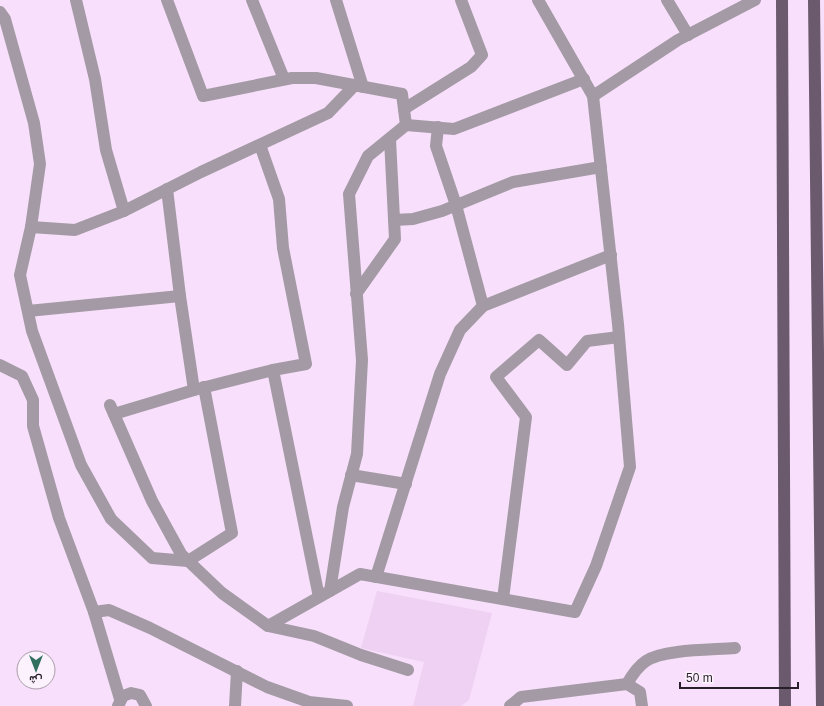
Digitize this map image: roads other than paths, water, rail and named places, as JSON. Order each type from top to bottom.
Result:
[{"type":"main road","points":[[782,0],[785,706]]},
{"type":"main road","points":[[814,0],[822,520],[822,706]]},
{"type":"street","points":[[76,0],[95,79],[106,150],[124,211]]},
{"type":"street","points":[[167,0],[202,96],[284,80],[316,78],[402,94],[406,125]]},
{"type":"street","points":[[252,0],[284,80]]},
{"type":"street","points":[[336,0],[359,86]]},
{"type":"street","points":[[404,109],[471,67],[482,55],[461,0]]},
{"type":"street","points":[[268,626],[360,574],[575,612],[596,566],[630,467],[611,255],[593,96],[538,0]]},
{"type":"street","points":[[667,0],[688,35]]},
{"type":"street","points":[[593,96],[688,35],[755,0]]},
{"type":"street","points":[[0,12],[5,19],[34,123],[40,164],[30,227],[20,275],[32,332],[81,465],[111,519],[152,558],[188,561],[232,533],[180,296],[167,189]]},
{"type":"street","points":[[330,591],[343,507],[357,454],[362,360],[349,194],[368,156],[406,125],[454,129],[584,79]]},
{"type":"street","points":[[30,227],[76,230],[124,211],[167,189],[328,113],[359,86]]},
{"type":"street","points":[[438,128],[436,146],[456,205],[483,306]]},
{"type":"street","points":[[356,294],[395,239],[390,139]]},
{"type":"street","points":[[260,145],[279,199],[283,248],[306,364],[273,370],[112,410],[152,501],[181,554],[222,593],[268,626],[314,636],[408,670]]},
{"type":"street","points":[[394,220],[413,219],[456,205],[513,182],[601,167]]},
{"type":"street","points":[[376,577],[440,374],[460,330],[483,306],[611,255]]},
{"type":"street","points":[[28,311],[180,296]]},
{"type":"street","points":[[503,599],[526,417],[496,377],[539,340],[567,365],[587,341],[619,337]]},
{"type":"street","points":[[0,365],[22,376],[34,400],[34,426],[59,518],[94,612],[119,703]]},
{"type":"street","points":[[273,370],[319,597]]},
{"type":"street","points":[[351,475],[406,484]]},
{"type":"street","points":[[94,612],[109,610],[150,628],[267,687],[309,702],[346,706]]},
{"type":"street","points":[[627,684],[634,672],[647,660],[665,654],[735,648]]},
{"type":"street","points":[[235,706],[237,671]]},
{"type":"street","points":[[510,706],[521,697],[627,684],[640,692],[642,706]]},
{"type":"street","points":[[119,703],[127,694],[136,693],[143,698],[146,706]]}]
